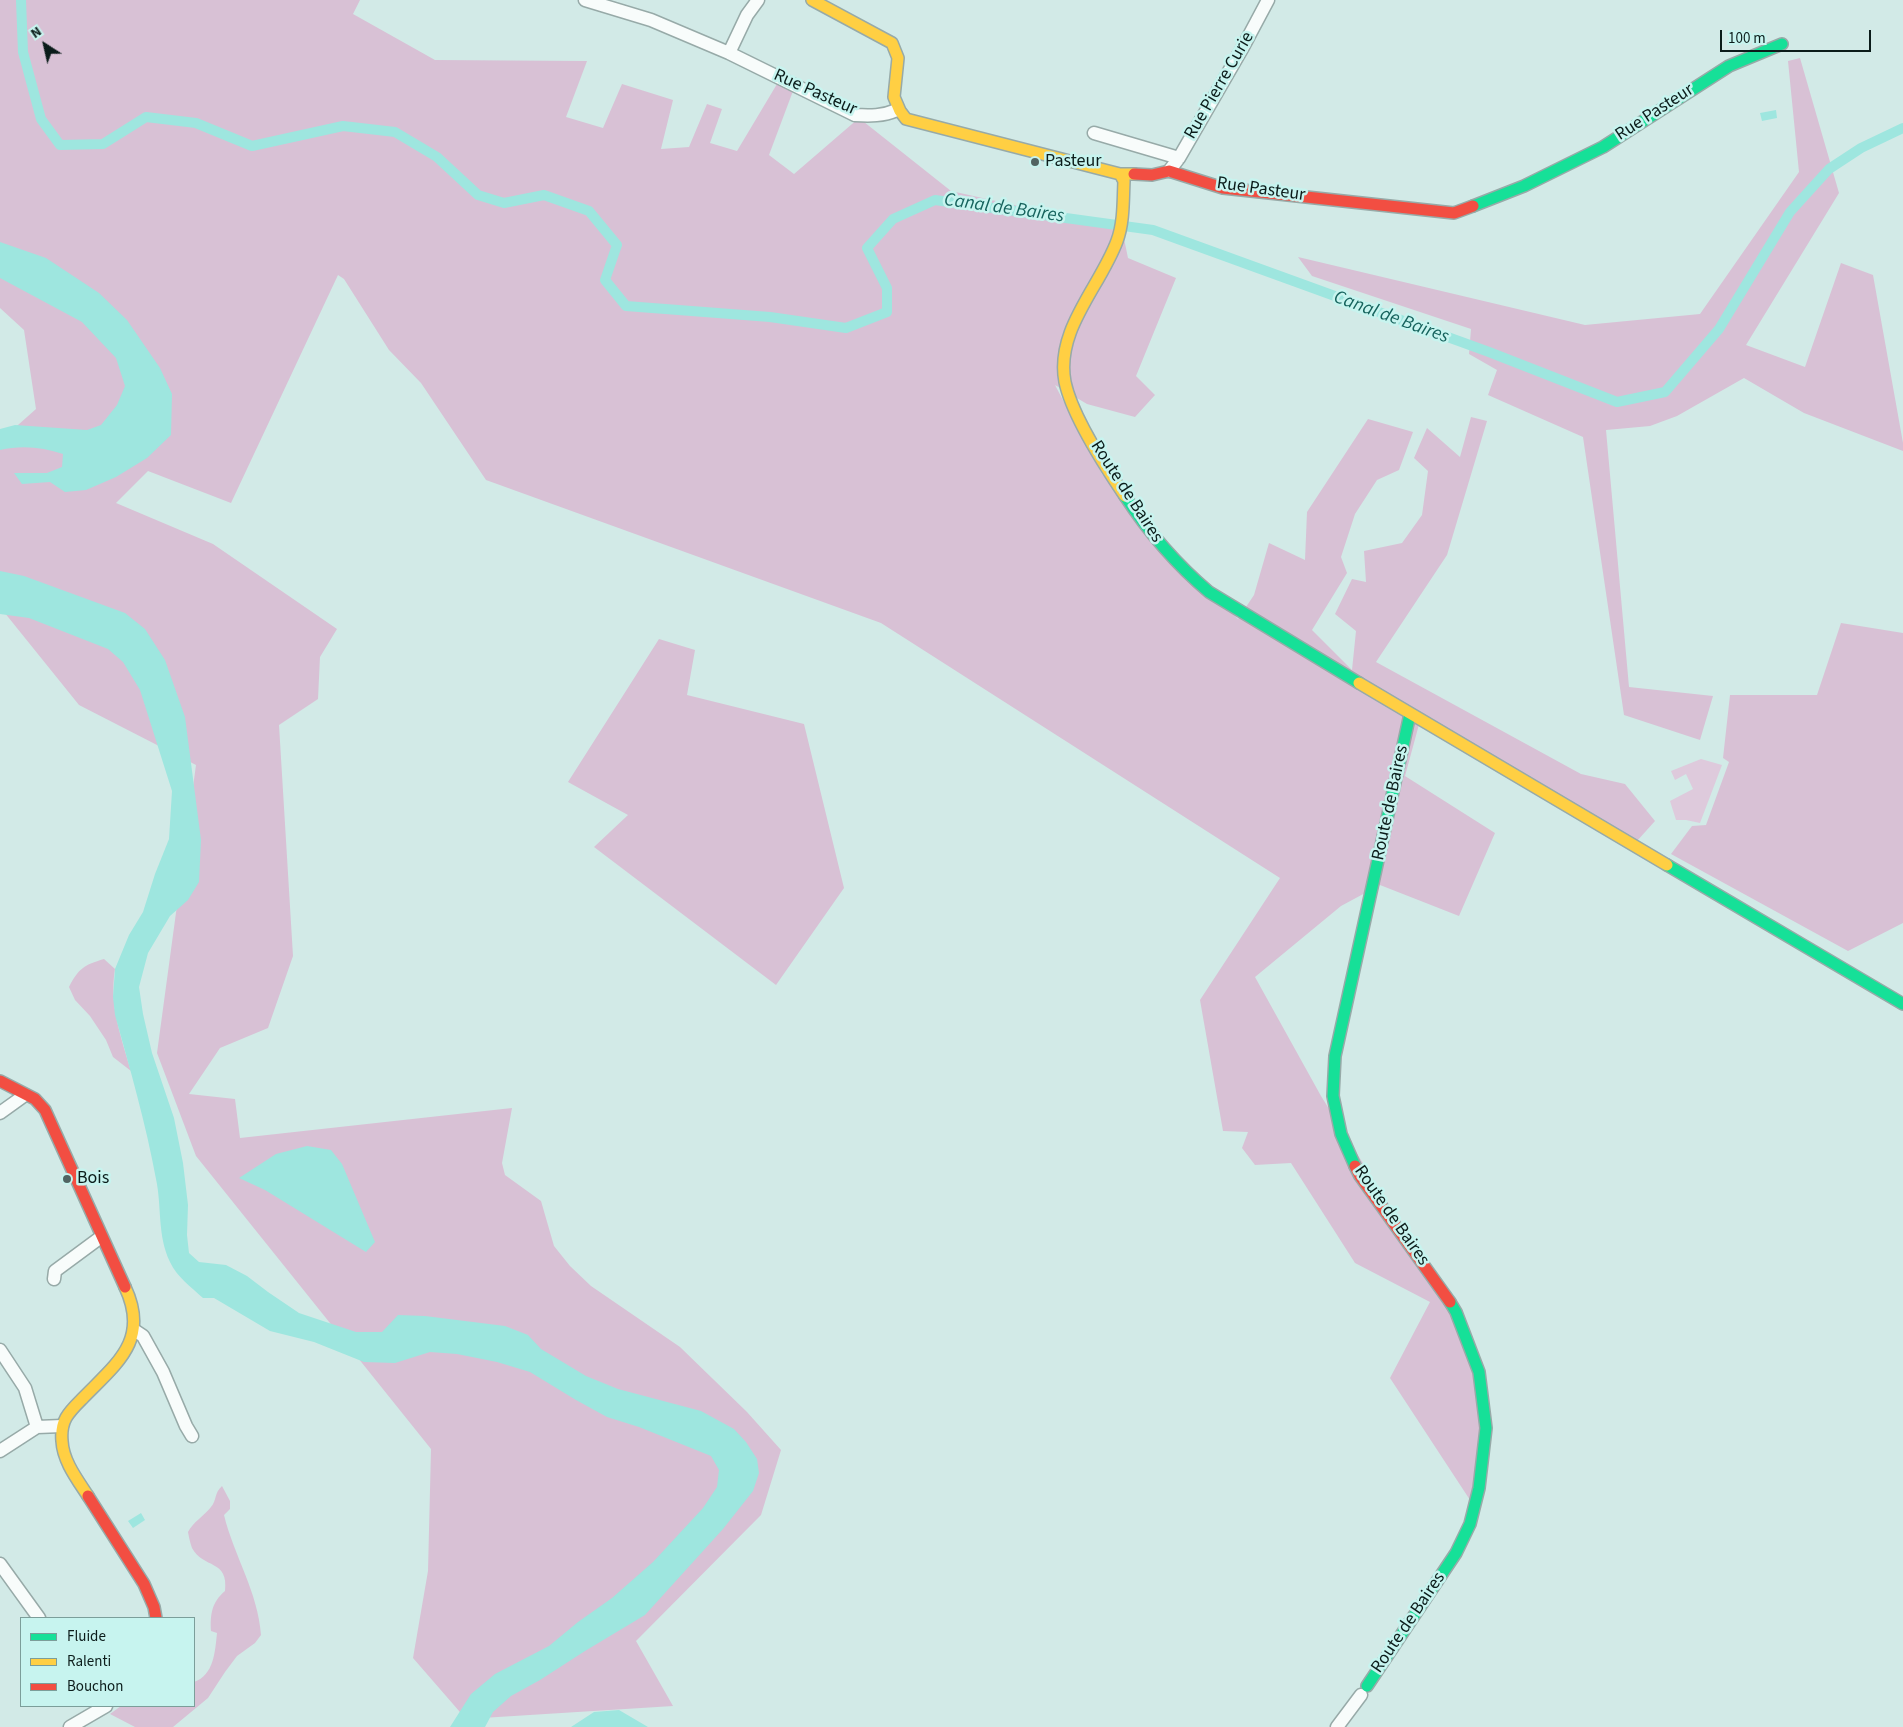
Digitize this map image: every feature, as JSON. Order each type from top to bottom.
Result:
[{"type":"street","name":"Rue Pasteur","points":[[585,0],[651,20],[729,53],[855,114],[871,116],[888,114],[897,110],[906,119],[919,123],[1120,174],[1152,176],[1169,171],[1223,188],[1454,213],[1524,186],[1603,147],[1729,66],[1782,44]]},
{"type":"street","points":[[729,53],[747,15],[758,0]]},
{"type":"street","points":[[812,0],[892,42],[898,56],[893,93],[897,110]]},
{"type":"street","name":"Rue Pierre Curie","points":[[1169,171],[1180,158],[1268,0]]},
{"type":"street","points":[[1094,133],[1180,158]]},
{"type":"street","name":"Route de Baires","points":[[1120,174],[1124,181],[1118,239],[1095,286],[1073,323],[1065,353],[1064,373],[1066,388],[1078,415],[1142,523],[1158,543],[1192,578],[1209,592],[1410,714],[1903,1004]]},
{"type":"street","name":"Route de Baires","points":[[1337,1727],[1423,1604],[1456,1553],[1470,1524],[1479,1488],[1486,1428],[1478,1372],[1456,1312],[1444,1291],[1360,1176],[1341,1134],[1333,1096],[1335,1056],[1410,714]]},
{"type":"street","points":[[0,1081],[35,1099],[45,1110],[131,1300],[134,1321],[132,1340],[121,1359],[66,1415],[60,1439],[65,1457],[144,1584],[154,1607],[156,1617]]},
{"type":"street","points":[[0,1113],[26,1095]]},
{"type":"street","points":[[54,1279],[55,1272],[101,1237]]},
{"type":"street","points":[[134,1330],[143,1336],[163,1372],[192,1436]]},
{"type":"street","points":[[0,1350],[25,1388],[37,1426]]},
{"type":"street","points":[[0,1451],[37,1426],[62,1426]]},
{"type":"street","points":[[0,1564],[38,1617]]},
{"type":"street","points":[[70,1727],[90,1710]]},
{"type":"shaded area","points":[[0,0],[360,0],[353,14],[435,60],[587,61],[566,117],[603,128],[622,84],[673,100],[661,149],[689,147],[707,104],[722,109],[710,143],[737,151],[777,84],[793,91],[769,155],[794,174],[859,118],[951,191],[1122,229],[1128,258],[1176,278],[1136,376],[1155,395],[1135,417],[1087,404],[1055,385],[1102,474],[1238,619],[1254,595],[1269,543],[1305,560],[1307,512],[1368,419],[1413,432],[1399,470],[1377,480],[1355,514],[1341,557],[1347,573],[1312,630],[1352,670],[1356,631],[1335,614],[1352,579],[1366,582],[1364,551],[1402,543],[1422,515],[1428,471],[1414,458],[1427,428],[1460,457],[1471,417],[1487,421],[1447,555],[1376,662],[1581,774],[1625,784],[1655,821],[1637,841],[1421,717],[1405,776],[1495,833],[1459,916],[1380,885],[1341,906],[1255,977],[1321,1096],[1459,1317],[1486,1414],[1470,1500],[1390,1378],[1430,1302],[1355,1263],[1291,1163],[1255,1165],[1242,1148],[1248,1132],[1223,1131],[1200,1000],[1280,878],[881,623],[486,480],[421,383],[389,350],[344,279],[338,275],[231,503],[148,471],[116,503],[213,544],[337,629],[320,657],[318,699],[279,725],[293,956],[268,1028],[220,1048],[189,1094],[235,1099],[240,1138],[512,1108],[502,1163],[505,1175],[541,1201],[554,1246],[570,1266],[591,1286],[680,1347],[747,1412],[781,1450],[761,1515],[636,1641],[673,1706],[466,1719],[413,1658],[428,1571],[431,1449],[196,1156],[157,1053],[196,765],[79,705],[0,607],[0,441],[36,409],[24,330],[0,308]]},
{"type":"shaded area","points":[[1800,58],[1839,193],[1746,345],[1805,367],[1841,263],[1873,275],[1903,451],[1804,413],[1744,378],[1677,416],[1650,426],[1606,430],[1629,687],[1713,696],[1700,740],[1624,715],[1583,437],[1488,395],[1497,370],[1469,354],[1471,329],[1312,276],[1298,257],[1585,325],[1700,314],[1799,172],[1788,61]]},
{"type":"shaded area","points":[[1841,623],[1903,633],[1903,923],[1848,951],[1671,854],[1692,826],[1706,825],[1729,762],[1723,758],[1730,695],[1817,695]]},
{"type":"shaded area","points":[[659,639],[695,650],[687,695],[804,724],[844,888],[776,985],[594,847],[628,815],[568,782]]},
{"type":"shaded area","points":[[1701,759],[1722,765],[1700,823],[1676,820],[1670,801],[1693,789],[1686,774],[1675,780],[1671,771]]},
{"type":"shaded area","points":[[104,959],[115,969],[115,1008],[131,1071],[113,1057],[106,1040],[90,1016],[75,1000],[69,987],[83,968]]},
{"type":"shaded area","points":[[222,1486],[230,1501],[230,1509],[224,1515],[251,1589],[261,1635],[255,1643],[237,1656],[208,1698],[173,1727],[135,1727],[110,1714],[120,1707],[195,1707],[195,1682],[201,1679],[210,1668],[217,1633],[211,1631],[211,1619],[217,1600],[225,1591],[225,1581],[219,1569],[197,1555],[192,1548],[188,1532],[211,1507]]},
{"type":"water","points":[[1776,110],[1777,118],[1762,121],[1760,113]]},
{"type":"water","points":[[0,242],[46,258],[99,293],[127,320],[160,368],[172,394],[171,435],[147,458],[116,477],[86,490],[65,492],[50,482],[22,484],[14,473],[47,473],[62,467],[63,454],[32,448],[0,450],[0,429],[15,425],[87,430],[101,425],[117,405],[125,386],[116,358],[82,322],[0,278]]},
{"type":"water","points":[[0,571],[24,576],[125,613],[145,629],[165,660],[185,717],[201,840],[199,882],[188,900],[170,916],[148,953],[139,987],[152,1053],[174,1118],[183,1163],[188,1205],[187,1235],[189,1253],[199,1262],[226,1265],[247,1276],[299,1313],[356,1332],[382,1332],[398,1315],[425,1316],[505,1326],[528,1335],[541,1349],[586,1376],[618,1389],[701,1411],[734,1429],[746,1442],[757,1459],[759,1473],[753,1491],[723,1529],[645,1615],[511,1696],[493,1712],[485,1727],[450,1727],[471,1694],[495,1674],[549,1646],[578,1622],[612,1598],[653,1562],[703,1508],[717,1487],[719,1470],[711,1456],[639,1427],[607,1417],[530,1372],[497,1362],[457,1354],[430,1352],[395,1363],[364,1362],[314,1342],[270,1331],[214,1298],[203,1298],[176,1272],[170,1262],[163,1242],[158,1189],[152,1158],[115,1015],[113,997],[115,969],[129,935],[143,912],[169,839],[172,791],[140,690],[123,662],[108,649],[29,618],[0,614]]},
{"type":"water","points":[[307,1146],[331,1150],[342,1164],[375,1242],[366,1252],[265,1190],[239,1178],[276,1154]]},
{"type":"water","points":[[141,1513],[145,1520],[133,1528],[128,1521]]},
{"type":"water","points":[[619,1710],[648,1727],[571,1727],[594,1712]]},
{"type":"waterway","name":"Canal de Baires","points":[[21,0],[23,52],[41,119],[60,145],[103,144],[146,117],[196,123],[252,146],[343,126],[395,132],[437,157],[478,195],[504,203],[544,195],[589,211],[617,245],[605,280],[626,306],[770,317],[846,328],[887,312],[887,288],[867,248],[893,219],[935,200],[1153,230],[1489,352],[1617,402],[1665,392],[1719,329],[1790,212],[1829,169],[1861,148],[1903,128]]},
{"type":"traffic: fast","points":[[1473,206],[1524,186],[1603,147],[1729,66],[1782,44]]},
{"type":"traffic: fast","points":[[1125,496],[1164,547],[1209,592],[1359,683]]},
{"type":"traffic: fast","points":[[1355,1166],[1341,1134],[1333,1096],[1335,1056],[1410,714]]},
{"type":"traffic: fast","points":[[1667,865],[1903,1004]]},
{"type":"traffic: fast","points":[[1367,1686],[1456,1553],[1470,1524],[1479,1488],[1486,1428],[1479,1372],[1456,1312],[1450,1302]]},
{"type":"traffic: slow","points":[[812,0],[892,43],[898,58],[894,97],[906,119],[1120,174],[1134,174]]},
{"type":"traffic: slow","points":[[1120,174],[1124,181],[1123,211],[1117,241],[1073,327],[1067,344],[1064,363],[1065,382],[1075,410],[1100,456],[1125,496]]},
{"type":"traffic: slow","points":[[1359,683],[1667,865]]},
{"type":"traffic: slow","points":[[88,1496],[71,1470],[65,1456],[62,1427],[70,1412],[118,1361],[132,1336],[134,1322],[132,1306],[125,1287]]},
{"type":"traffic: jam","points":[[1134,174],[1152,175],[1169,171],[1223,188],[1454,213],[1473,206]]},
{"type":"traffic: jam","points":[[0,1081],[35,1099],[45,1110],[125,1287]]},
{"type":"traffic: jam","points":[[1355,1166],[1360,1176],[1450,1302]]},
{"type":"traffic: jam","points":[[88,1496],[144,1584],[154,1607],[156,1617]]},
{"type":"place","name":"Pasteur","points":[[1035,162]]},
{"type":"place","name":"Bois","points":[[67,1179]]}]
